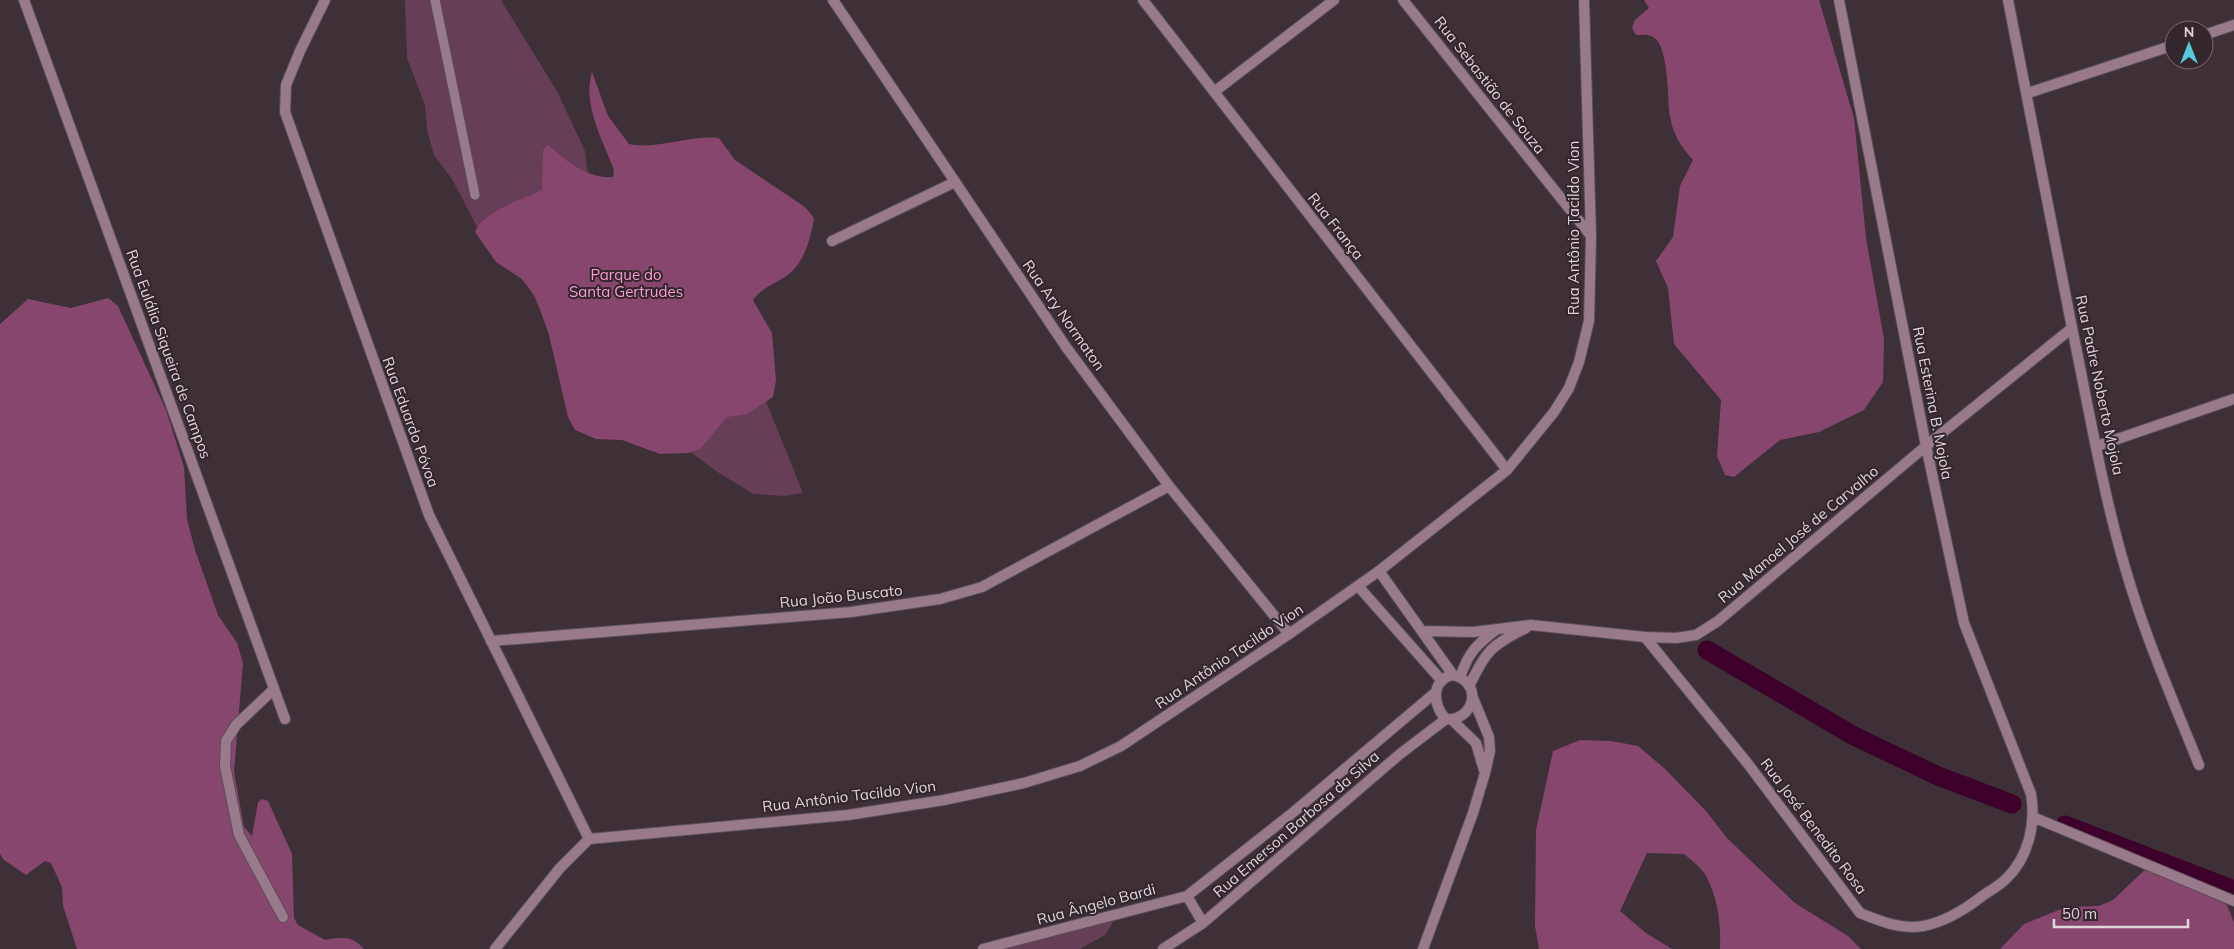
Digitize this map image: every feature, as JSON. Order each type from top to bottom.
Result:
[{"type":"street","name":"Rua Eulália Siqueira de Campos","points":[[24,0],[285,719]]},
{"type":"street","name":"Rua Eduardo Póvoa","points":[[325,0],[286,85],[285,112],[429,516],[589,839]]},
{"type":"street","name":"Rua Ary Normaton","points":[[833,0],[1066,347],[1169,486],[1290,634]]},
{"type":"street","name":"Rua França","points":[[1143,0],[1507,470]]},
{"type":"street","points":[[1214,92],[1334,0]]},
{"type":"street","name":"Rua Sebastião de Souza","points":[[1403,0],[1591,236]]},
{"type":"street","name":"Rua Antônio Tacildo Vion","points":[[589,839],[848,815],[944,800],[1024,783],[1080,766],[1121,746],[1290,634],[1379,571],[1507,470],[1554,412],[1569,388],[1589,321],[1591,236],[1584,0]]},
{"type":"street","name":"Rua Esterina B. Mojola","points":[[1839,0],[1926,446],[1964,623],[2031,794],[2032,802]]},
{"type":"street","name":"Rua Padre Noberto Mojola","points":[[2008,0],[2028,93],[2072,328],[2114,527],[2142,622],[2199,765]]},
{"type":"street","points":[[2214,32],[2234,25]]},
{"type":"street","points":[[2028,93],[2164,48]]},
{"type":"street","points":[[832,242],[955,182]]},
{"type":"street","name":"Rua Manoel José de Carvalho","points":[[1423,631],[1474,632],[1531,625],[1646,637],[1676,638],[1696,634],[1718,621],[1926,446],[2072,328]]},
{"type":"street","points":[[2097,446],[2234,399]]},
{"type":"street","name":"Rua João Buscato","points":[[491,641],[851,612],[940,599],[982,587],[1169,486]]},
{"type":"street","points":[[1379,571],[1457,676],[1469,686],[1489,737],[1490,751],[1474,813],[1423,949]]},
{"type":"street","points":[[1358,586],[1442,680]]},
{"type":"street","points":[[1469,686],[1491,648],[1531,625]]},
{"type":"street","points":[[1485,774],[1476,743],[1437,707],[1436,692],[1442,680],[1457,676],[1471,650],[1497,629]]},
{"type":"street","name":"Rua José Benedito Rosa","points":[[1646,637],[1748,764],[1860,913],[1889,925],[1923,926],[1962,912],[2007,878],[2022,857],[2029,843],[2033,817],[2032,802]]},
{"type":"street","points":[[274,690],[236,725],[226,741],[225,766],[239,836],[283,917]]},
{"type":"street","name":"Rua Emerson Barbosa da Silva","points":[[1187,896],[1290,815],[1436,692]]},
{"type":"street","points":[[1449,720],[1466,712],[1473,698]]},
{"type":"street","name":"Rua Emerson Barbosa da Silva","points":[[1163,949],[1203,923],[1400,754],[1449,720]]},
{"type":"street","points":[[2033,817],[2234,901]]},
{"type":"street","points":[[495,949],[539,894],[589,839]]},
{"type":"street","points":[[1187,896],[1203,923]]},
{"type":"street","name":"Rua Ângelo Bardi","points":[[983,949],[1187,896]]},
{"type":"lane","points":[[435,0],[475,196]]},
{"type":"green space","name":"Parque do Santa Gertrudes","points":[[405,0],[501,0],[558,93],[585,151],[587,169],[601,200],[718,282],[803,493],[784,496],[753,494],[716,471],[681,445],[539,308],[529,285],[507,267],[484,240],[452,179],[434,155],[427,130],[425,105],[407,58]]},
{"type":"green space","points":[[1644,0],[1819,0],[1854,118],[1866,238],[1884,339],[1883,382],[1864,410],[1819,432],[1780,440],[1734,477],[1725,475],[1717,456],[1721,400],[1674,344],[1668,288],[1656,261],[1673,237],[1680,186],[1693,160],[1678,140],[1671,122],[1665,60],[1662,49],[1651,36],[1636,35],[1632,28],[1635,20],[1649,8]]},
{"type":"green space","points":[[592,72],[608,116],[629,144],[651,145],[719,138],[735,160],[805,207],[814,218],[809,242],[797,266],[792,272],[764,290],[753,300],[772,333],[776,380],[773,397],[747,414],[727,417],[701,448],[689,453],[660,454],[622,440],[596,439],[575,430],[568,417],[549,335],[536,298],[522,279],[496,262],[475,232],[486,218],[495,212],[542,190],[543,151],[547,144],[585,172],[603,177],[613,177],[614,170],[595,122],[592,109],[590,84]]},
{"type":"green space","points":[[108,298],[118,306],[166,410],[184,467],[187,519],[195,550],[218,615],[237,643],[243,663],[234,772],[244,827],[252,836],[258,802],[262,799],[268,801],[292,854],[294,918],[298,925],[325,940],[346,938],[355,941],[364,949],[77,949],[63,906],[62,887],[51,863],[45,861],[26,875],[4,860],[0,854],[0,324],[28,299],[71,308]]},
{"type":"green space","points":[[1580,740],[1611,741],[1638,746],[1664,768],[1706,811],[1727,838],[1795,903],[1848,936],[1861,949],[1720,949],[1720,930],[1716,902],[1704,873],[1684,854],[1647,853],[1620,911],[1646,933],[1672,949],[1539,949],[1535,926],[1536,830],[1553,751]]},
{"type":"green space","points":[[2152,863],[2168,865],[2216,893],[2228,907],[2234,923],[2234,949],[2000,949],[2024,924],[2066,907],[2099,906],[2113,900]]},
{"type":"green space","points":[[1115,919],[1105,935],[1080,949],[991,949]]},
{"type":"waterway","points":[[1707,650],[1854,736],[1938,776],[2012,804]]},
{"type":"waterway","points":[[2065,825],[2234,890]]}]
